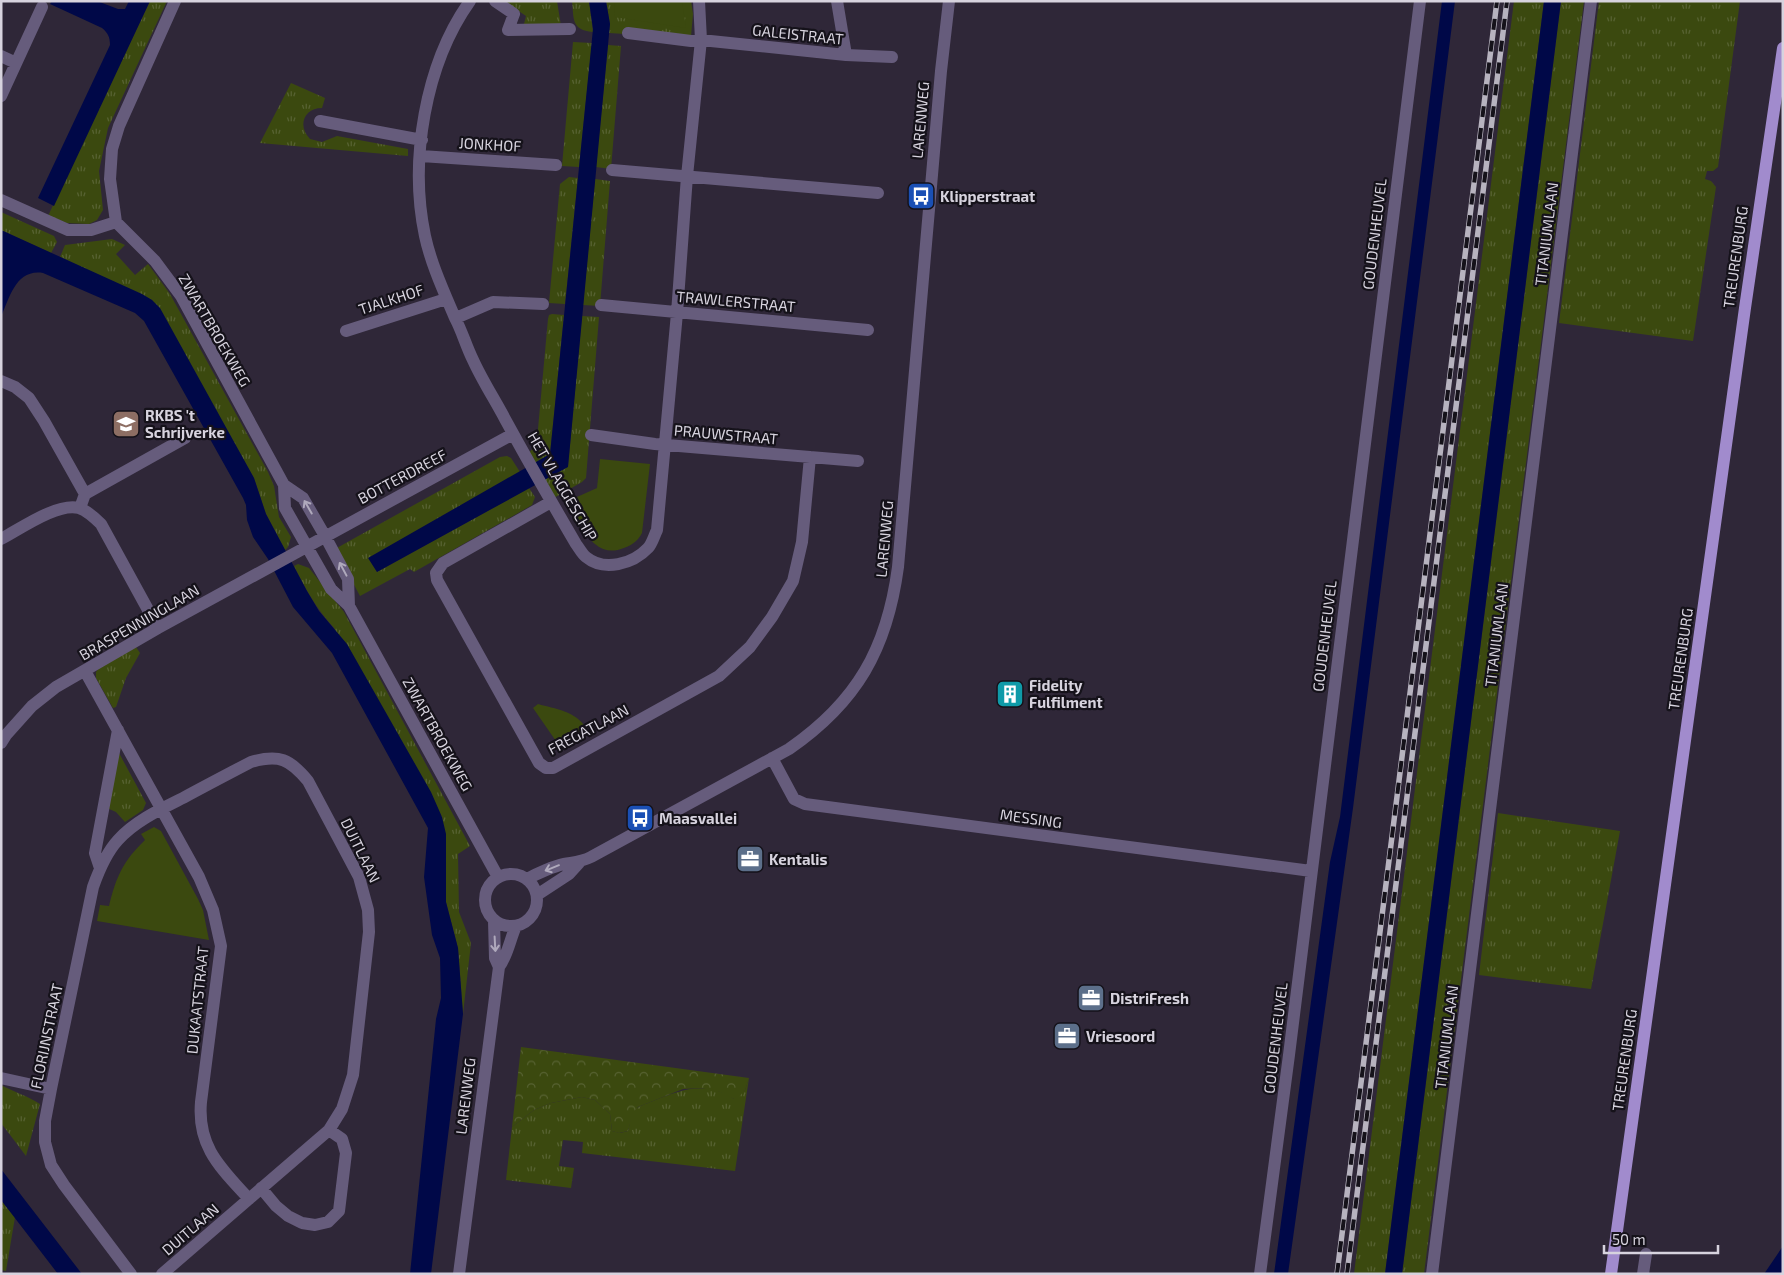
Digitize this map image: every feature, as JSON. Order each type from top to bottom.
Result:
[{"type":"main road","name":"TREURENBURG","points":[[1611,1274],[1757,221],[1783,48]]},
{"type":"street","points":[[1,200],[68,230],[91,230],[116,222],[110,179],[112,148],[119,126],[175,1]]},
{"type":"street","points":[[495,1],[514,14],[508,30],[570,29]]},
{"type":"street","name":"HET VLAGGESCHIP","points":[[467,2],[435,70],[428,94],[422,140],[420,198],[426,237],[446,299],[456,318],[473,361],[551,502],[586,557],[601,564],[616,565],[635,558],[649,547],[657,530],[677,313],[687,176],[702,40],[699,1]]},
{"type":"street","points":[[837,1],[846,55]]},
{"type":"street","name":"LARENWEG","points":[[527,879],[563,864],[579,863],[789,749],[819,727],[847,698],[876,652],[883,636],[894,598],[899,558],[941,71],[949,1]]},
{"type":"street","name":"GOUDENHEUVEL","points":[[1260,1274],[1420,1]]},
{"type":"street","name":"TITANIUMLAAN","points":[[1432,1274],[1591,1]]},
{"type":"street","points":[[1,96],[42,7]]},
{"type":"street","points":[[628,33],[690,41],[702,40]]},
{"type":"street","name":"GALEISTRAAT","points":[[702,40],[846,55],[892,57]]},
{"type":"street","points":[[1,56],[16,63]]},
{"type":"street","points":[[320,121],[422,140]]},
{"type":"street","name":"JONKHOF","points":[[421,156],[556,165]]},
{"type":"street","points":[[612,170],[878,193]]},
{"type":"street","name":"ZWARTBROEKWEG","points":[[116,222],[155,261],[181,296],[284,485],[302,498],[325,536],[348,579],[349,606]]},
{"type":"street","name":"TJALKHOF","points":[[346,331],[446,299]]},
{"type":"street","points":[[456,318],[493,302],[544,304]]},
{"type":"street","name":"TRAWLERSTRAAT","points":[[601,305],[868,330]]},
{"type":"street","points":[[1,381],[15,387],[29,398],[85,494]]},
{"type":"street","name":"BOTTERDREEF","points":[[306,546],[514,434]]},
{"type":"street","name":"PRAUWSTRAAT","points":[[591,435],[664,445],[858,461]]},
{"type":"street","points":[[80,508],[85,494],[185,438]]},
{"type":"street","name":"FREGATLAAN","points":[[551,502],[443,563],[436,572],[437,580],[540,763],[546,768],[553,768],[719,676],[750,647],[772,617],[793,581],[802,542],[810,457]]},
{"type":"street","name":"ZWARTBROEKWEG","points":[[284,485],[285,508],[331,589],[349,606],[498,877]]},
{"type":"street","points":[[1,539],[51,513],[67,507],[80,508],[101,524],[158,628]]},
{"type":"street","name":"BRASPENNINGLAAN","points":[[1,744],[6,735],[32,706],[56,687],[158,628],[292,556],[306,546]]},
{"type":"street","name":"DUKAATSTRAAT","points":[[85,671],[199,877],[213,910],[221,946],[200,1112],[207,1145],[217,1164],[249,1199]]},
{"type":"street","points":[[100,868],[95,853],[118,730]]},
{"type":"street","name":"DUITLAAN","points":[[160,809],[251,762],[266,758],[280,759],[297,768],[308,781],[359,877],[368,910],[369,932],[353,1075],[342,1109],[329,1130],[162,1274]]},
{"type":"street","name":"MESSING","points":[[772,758],[794,799],[805,804],[1311,871]]},
{"type":"street","name":"FLORIJNSTRAAT","points":[[130,1274],[64,1185],[51,1164],[46,1142],[45,1121],[93,887],[100,868],[111,848],[125,832],[160,809]]},
{"type":"street","points":[[537,895],[569,874],[579,863]]},
{"type":"street","points":[[513,874],[527,879],[537,895],[537,905],[533,914],[525,922],[516,926],[505,926],[494,921],[485,904],[485,894],[490,884],[498,877],[513,874]]},
{"type":"street","points":[[494,921],[495,958],[499,967]]},
{"type":"street","name":"LARENWEG","points":[[459,1274],[499,967],[505,960],[510,939],[516,926]]},
{"type":"street","points":[[1,1078],[51,1089]]},
{"type":"street","points":[[261,1188],[276,1206],[288,1216],[302,1223],[315,1225],[328,1222],[339,1211],[346,1153],[342,1139],[329,1130]]},
{"type":"street","points":[[1643,1274],[1646,1254]]},
{"type":"green space","points":[[150,1],[167,1],[108,128],[99,171],[103,210],[97,220],[89,224],[67,223],[48,216]]},
{"type":"green space","points":[[504,1],[557,1],[561,26],[524,24],[526,16]]},
{"type":"green space","points":[[572,1],[589,1],[593,32],[586,31],[577,26]]},
{"type":"green space","points":[[606,1],[691,1],[693,14],[691,36],[689,38],[609,33],[610,24]]},
{"type":"green space","points":[[614,1],[682,1],[686,28],[615,17]]},
{"type":"green space","points":[[1514,1],[1544,1],[1385,1274],[1354,1274]]},
{"type":"green space","points":[[1561,1],[1584,1],[1424,1274],[1402,1274]]},
{"type":"green space","points":[[1599,1],[1740,1],[1718,167],[1713,171],[1707,171],[1705,179],[1711,181],[1716,187],[1693,341],[1559,323]]},
{"type":"green space","points":[[573,42],[592,43],[579,167],[562,166]]},
{"type":"green space","points":[[608,45],[621,46],[611,169],[596,167]]},
{"type":"green space","points":[[291,83],[325,98],[322,108],[311,111],[304,119],[304,129],[310,139],[322,142],[337,136],[408,149],[408,156],[260,143]]},
{"type":"green space","points":[[569,177],[578,178],[565,304],[549,303],[560,184]]},
{"type":"green space","points":[[595,179],[610,181],[600,306],[583,305]]},
{"type":"green space","points":[[1,212],[54,236],[57,242],[51,253],[1,230]]},
{"type":"green space","points":[[112,239],[125,245],[116,254],[135,275],[148,264],[170,294],[268,472],[274,486],[279,517],[291,537],[285,550],[266,514],[254,478],[152,300],[60,257],[65,245]]},
{"type":"green space","points":[[549,315],[564,315],[550,454],[532,465],[527,455],[537,440],[548,319]]},
{"type":"green space","points":[[582,316],[599,317],[586,478],[552,499],[542,481],[568,466]]},
{"type":"green space","points":[[507,456],[511,458],[520,472],[369,558],[377,572],[529,488],[535,497],[532,505],[414,572],[410,569],[360,596],[335,549],[500,457]]},
{"type":"green space","points":[[600,459],[650,464],[642,533],[633,543],[618,550],[611,551],[595,544],[585,531],[568,501],[597,488]]},
{"type":"green space","points":[[298,564],[309,568],[344,612],[470,846],[458,854],[459,912],[471,943],[463,1014],[458,948],[446,902],[446,835],[334,628],[317,606],[303,583],[294,566]]},
{"type":"green space","points":[[136,647],[140,653],[126,678],[116,707],[113,708],[96,678],[96,672],[100,667]]},
{"type":"green space","points":[[538,704],[571,714],[582,722],[586,728],[558,744],[533,708]]},
{"type":"green space","points":[[119,753],[146,803],[143,810],[125,822],[116,812],[107,808]]},
{"type":"green space","points":[[1498,813],[1620,831],[1591,989],[1479,975]]},
{"type":"green space","points":[[154,827],[161,831],[198,899],[203,910],[209,940],[97,921],[100,905],[109,906],[114,886],[121,870],[131,855],[145,840],[141,834]]},
{"type":"green space","points":[[521,1047],[749,1078],[745,1090],[737,1099],[720,1092],[701,1088],[683,1089],[638,1107],[633,1113],[628,1131],[619,1133],[612,1131],[610,1114],[595,1100],[582,1097],[551,1103],[534,1110],[512,1127]]},
{"type":"green space","points":[[749,1078],[735,1171],[582,1153],[583,1142],[563,1140],[559,1166],[574,1168],[571,1188],[506,1180],[512,1127],[534,1110],[551,1103],[582,1097],[595,1100],[610,1114],[612,1131],[620,1133],[628,1131],[633,1112],[642,1105],[674,1093],[703,1088],[724,1093],[734,1099],[745,1090]]},
{"type":"green space","points":[[1,1085],[40,1104],[26,1156],[1,1123]]},
{"type":"green space","points":[[1,1200],[15,1217],[6,1271],[1,1270]]},
{"type":"shaded area","points":[[52,1],[97,1],[118,9],[125,9],[129,1],[150,1],[54,206],[38,198],[110,45],[110,40],[102,28],[50,4]]},
{"type":"shaded area","points":[[589,1],[606,1],[610,24],[568,467],[377,572],[368,558],[550,454],[593,29]]},
{"type":"shaded area","points":[[1442,1],[1455,1],[1353,808],[1288,1274],[1274,1274],[1330,862],[1340,817]]},
{"type":"shaded area","points":[[1544,1],[1561,1],[1402,1274],[1385,1274]]},
{"type":"shaded area","points":[[1,230],[142,294],[160,308],[254,478],[266,514],[307,591],[319,611],[347,644],[431,792],[442,817],[446,834],[446,902],[458,948],[463,1014],[431,1274],[410,1274],[436,1019],[441,998],[440,958],[432,935],[424,877],[428,828],[332,653],[293,607],[268,559],[253,537],[247,520],[246,505],[243,498],[144,321],[135,313],[43,273],[26,275],[20,280],[11,293],[1,317]]},
{"type":"shaded area","points":[[1,1169],[82,1274],[58,1274],[1,1200]]},
{"type":"shaded area","points":[[1783,1246],[1783,1274],[1764,1274]]},
{"type":"railway","points":[[1337,1274],[1497,1]]},
{"type":"railway","points":[[1347,1274],[1507,1]]},
{"type":"place","name":"Klipperstraat","points":[[921,196]]},
{"type":"place","name":"RKBS 't Schrijverke","points":[[126,424]]},
{"type":"place","name":"Fidelity Fulfilment","points":[[1010,694]]},
{"type":"place","name":"Maasvallei","points":[[640,818]]},
{"type":"place","name":"Kentalis","points":[[750,859]]},
{"type":"place","name":"DistriFresh","points":[[1091,998]]},
{"type":"place","name":"Vriesoord","points":[[1067,1036]]}]
